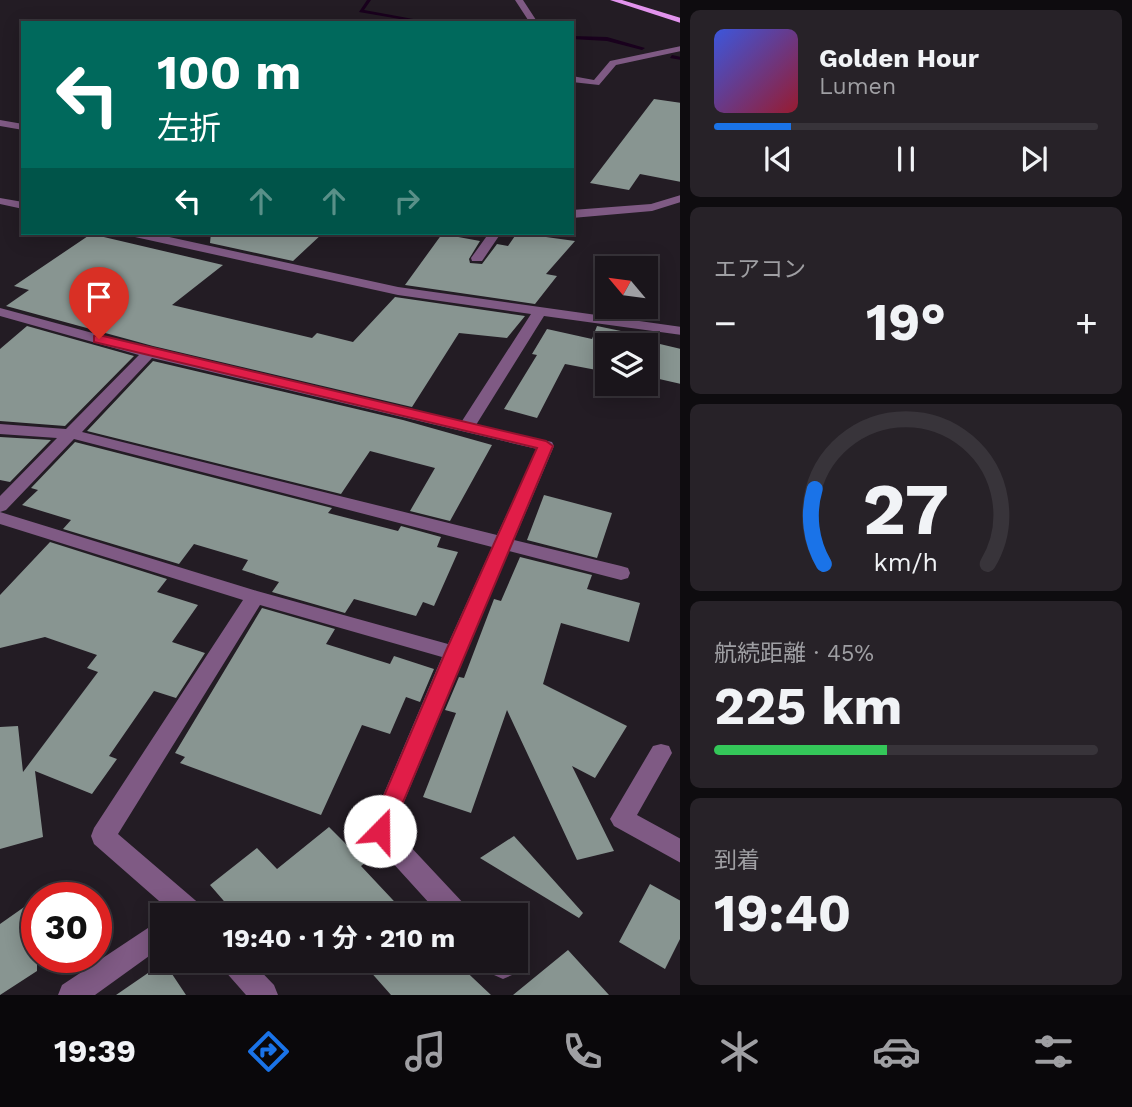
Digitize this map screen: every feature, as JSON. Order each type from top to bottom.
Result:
[{"type":"main road","points":[[614,0],[680,21]]},
{"type":"street","points":[[519,0],[533,21]]},
{"type":"street","points":[[574,79],[596,83],[613,63],[680,48]]},
{"type":"street","points":[[651,55],[671,61]]},
{"type":"street","points":[[0,123],[21,127]]},
{"type":"street","points":[[574,214],[652,207],[680,198]]},
{"type":"street","points":[[0,201],[21,206]]},
{"type":"street","points":[[144,235],[398,291],[680,331]]},
{"type":"street","points":[[477,258],[494,235]]},
{"type":"street","points":[[0,312],[149,353],[546,446],[454,653],[380,831],[446,903]]},
{"type":"street","points":[[466,427],[539,313]]},
{"type":"street","points":[[0,506],[149,353]]},
{"type":"street","points":[[0,429],[72,434],[621,573]]},
{"type":"street","points":[[0,518],[255,597],[454,653]]},
{"type":"street","points":[[177,903],[103,836],[255,597]]},
{"type":"street","points":[[661,753],[622,819],[680,851]]},
{"type":"street","points":[[72,995],[150,939]]},
{"type":"street","points":[[244,973],[264,995]]},
{"type":"building","points":[[654,99],[680,103],[680,182],[640,174],[629,190],[590,183]]},
{"type":"building","points":[[90,235],[95,235],[223,265],[172,305],[312,338],[317,333],[353,342],[395,297],[525,316],[507,338],[459,333],[412,407],[153,346],[6,306],[29,290],[14,286]]},
{"type":"building","points":[[211,235],[321,235],[293,261],[210,243]]},
{"type":"building","points":[[441,235],[480,241],[469,259],[470,263],[482,264],[497,244],[508,246],[516,235],[575,241],[546,274],[557,276],[535,304],[405,285]]},
{"type":"building","points":[[27,326],[134,356],[65,426],[0,421],[0,349]]},
{"type":"building","points":[[597,326],[631,333],[595,333],[595,370],[565,364],[537,418],[504,409],[537,355],[532,354],[547,329],[592,339]]},
{"type":"building","points":[[658,344],[680,349],[680,384],[658,379]]},
{"type":"building","points":[[153,361],[403,420],[492,445],[450,521],[410,511],[435,468],[370,451],[341,494],[87,431]]},
{"type":"building","points":[[0,437],[51,440],[10,482],[0,480]]},
{"type":"building","points":[[75,442],[332,508],[328,513],[398,531],[401,526],[441,537],[437,547],[458,552],[434,606],[423,602],[416,616],[354,599],[345,613],[272,592],[279,582],[242,570],[248,560],[194,544],[179,564],[63,529],[71,520],[22,505],[38,490],[31,488]]},
{"type":"building","points":[[544,495],[612,513],[597,558],[527,540]]},
{"type":"building","points":[[50,542],[167,579],[157,592],[198,605],[172,642],[205,653],[176,698],[154,691],[109,756],[117,759],[92,794],[35,771],[43,837],[0,849],[0,727],[18,726],[23,772],[98,672],[87,668],[97,655],[45,637],[0,648],[0,595]]},
{"type":"building","points":[[520,557],[592,575],[587,589],[640,603],[629,642],[561,623],[543,684],[627,726],[595,778],[572,766],[614,851],[577,860],[507,710],[471,813],[423,797],[456,713],[445,710],[459,677],[464,678],[494,599],[501,601]]},
{"type":"building","points":[[262,608],[335,629],[326,644],[390,664],[394,656],[434,669],[420,702],[406,697],[390,734],[362,725],[321,815],[180,763],[185,757],[175,753]]},
{"type":"building","points":[[329,827],[365,863],[361,866],[396,903],[226,903],[210,885],[257,848],[277,869]]},
{"type":"building","points":[[514,836],[583,913],[579,918],[480,858]]},
{"type":"building","points":[[650,884],[680,900],[680,939],[665,969],[619,942]]},
{"type":"building","points":[[21,909],[21,973],[34,973],[0,995],[0,924]]},
{"type":"building","points":[[568,950],[609,995],[513,995]]},
{"type":"building","points":[[150,972],[171,973],[186,995],[116,995]]},
{"type":"building","points":[[372,973],[468,973],[491,995],[391,995]]},
{"type":"waterway","points":[[369,0],[361,11],[421,21]]},
{"type":"waterway","points":[[574,37],[607,39],[642,48]]},
{"type":"waterway","points":[[672,57],[680,59]]},
{"type":"route","points":[[99,339],[546,446],[454,653],[380,831]]}]
